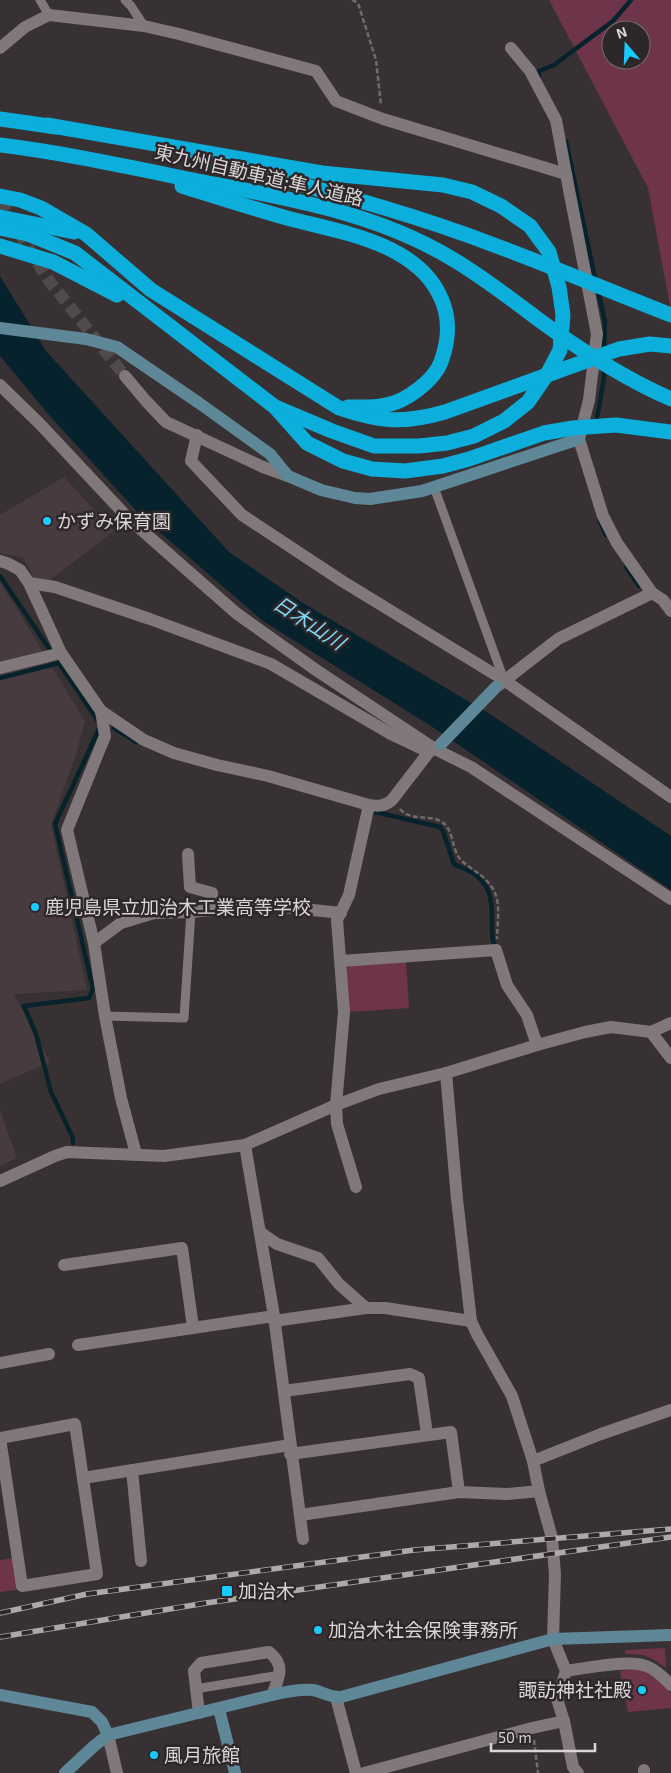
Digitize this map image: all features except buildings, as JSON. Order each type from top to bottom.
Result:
[{"type":"highway","name":"東九州自動車道;隼人道路","points":[[0,119],[48,125],[371,203],[494,244],[671,315]]},
{"type":"highway","points":[[48,125],[322,173],[443,185],[472,192],[501,206],[530,226],[549,252],[560,287],[563,316],[560,350],[548,373],[528,402],[504,421],[474,436],[447,443],[419,446],[374,446],[275,407]]},
{"type":"highway","name":"東九州自動車道;隼人道路","points":[[0,145],[56,152],[310,204],[365,219],[412,238],[448,257],[588,354],[670,398]]},
{"type":"highway","points":[[115,164],[248,207],[364,239],[395,251],[420,268],[435,285],[444,303],[448,323],[447,343],[440,365],[427,381],[408,398],[386,406],[339,408]]},
{"type":"highway","points":[[0,196],[20,200],[41,208],[86,234],[151,290],[339,408],[367,417],[394,420],[421,419],[619,349],[650,344],[671,346]]},
{"type":"highway","points":[[0,217],[86,234]]},
{"type":"highway","points":[[0,228],[28,234],[75,253],[275,407],[307,443],[344,461],[372,469],[405,471],[442,466],[469,459],[544,433],[573,428],[616,425],[671,432]]},
{"type":"highway","points":[[3,247],[53,262],[150,312]]},
{"type":"street","points":[[0,48],[26,28],[48,15],[144,26],[316,71],[336,101],[383,119],[566,174]]},
{"type":"street","points":[[511,48],[530,71],[556,120],[597,334],[589,400],[579,439],[603,516],[617,543],[652,593],[663,600],[671,611]]},
{"type":"street","points":[[0,328],[86,339],[117,347],[199,402],[270,454],[288,476]]},
{"type":"street","points":[[125,376],[166,422],[263,467],[321,490],[370,499],[422,491],[579,439]]},
{"type":"street","points":[[0,385],[40,424],[129,519],[236,613],[316,670],[435,749],[471,767],[671,899]]},
{"type":"street","points":[[196,435],[191,461],[242,515],[671,797]]},
{"type":"street","points":[[0,562],[20,570],[29,583],[61,653],[101,711],[144,740],[174,753],[268,776],[369,805],[386,805],[392,800],[435,749],[500,684],[558,639],[652,593]]},
{"type":"street","points":[[29,583],[55,587],[150,619],[271,664],[390,734],[435,749]]},
{"type":"street","points":[[0,668],[61,653]]},
{"type":"street","points":[[101,711],[105,736],[67,830],[94,943],[105,1016],[121,1098],[136,1154]]},
{"type":"street","points":[[356,1187],[336,1124],[336,1105],[344,1026],[337,920],[349,895],[369,805]]},
{"type":"street","points":[[188,854],[190,887],[212,894],[211,910]]},
{"type":"street","points":[[94,943],[121,923],[154,914],[265,905],[341,912]]},
{"type":"street","points":[[341,961],[496,950],[507,985],[527,1015],[537,1044]]},
{"type":"street","points":[[0,1181],[67,1152],[164,1156],[245,1145],[336,1105],[379,1089],[446,1073],[537,1044],[585,1032],[611,1027],[651,1032],[671,1023]]},
{"type":"street","points":[[651,1032],[671,1058]]},
{"type":"street","points":[[446,1073],[457,1199],[471,1321],[512,1396],[533,1461],[552,1538],[555,1574],[554,1639],[566,1671],[557,1699],[564,1721],[573,1767],[578,1773]]},
{"type":"street","points":[[245,1145],[274,1318],[303,1539]]},
{"type":"street","points":[[261,1233],[277,1244],[318,1258],[339,1284],[366,1308]]},
{"type":"street","points":[[64,1265],[182,1248],[194,1327]]},
{"type":"street","points":[[78,1345],[194,1327],[366,1308],[385,1308],[471,1321]]},
{"type":"street","points":[[0,1363],[49,1354]]},
{"type":"street","points":[[284,1391],[410,1374],[419,1378],[427,1434]]},
{"type":"street","points":[[533,1461],[601,1434],[671,1410]]},
{"type":"street","points":[[75,1424],[97,1574],[22,1586],[0,1438],[75,1424]]},
{"type":"street","points":[[83,1478],[290,1450],[451,1432],[459,1492]]},
{"type":"street","points":[[132,1470],[141,1561]]},
{"type":"street","points":[[300,1515],[459,1492],[507,1494],[539,1491]]},
{"type":"street","points":[[65,1773],[108,1735],[272,1695],[313,1690],[336,1697],[554,1639],[671,1635]]},
{"type":"street","points":[[199,1713],[194,1671],[202,1663],[269,1652],[276,1658],[280,1675],[272,1695]]},
{"type":"street","points":[[566,1671],[630,1663],[642,1664],[652,1669],[671,1685]]},
{"type":"street","points":[[0,1695],[92,1712],[102,1722],[108,1735],[116,1773]]},
{"type":"street","points":[[336,1697],[356,1773]]},
{"type":"street","points":[[219,1709],[235,1773]]},
{"type":"street","points":[[364,1773],[564,1721]]},
{"type":"lane","points":[[40,0],[48,15]]},
{"type":"lane","points":[[125,0],[144,26]]},
{"type":"lane","points":[[434,487],[500,684]]},
{"type":"lane","points":[[105,1016],[184,1018],[190,912]]},
{"type":"lane","points":[[196,1689],[280,1675]]},
{"type":"path","points":[[352,0],[358,3],[376,60],[383,119]]},
{"type":"path","points":[[392,800],[405,815],[441,821],[448,827],[459,860],[488,879],[495,891],[498,903],[496,950]]},
{"type":"path","points":[[532,1728],[538,1773]]},
{"type":"shaded area","points":[[549,0],[671,0],[671,311],[648,188]]},
{"type":"shaded area","points":[[64,477],[114,531],[45,584],[36,582],[24,558],[0,553],[0,515]]},
{"type":"shaded area","name":"鹿児島県立加治木工業高等学校","points":[[0,582],[85,721],[76,754],[51,825],[87,990],[14,994],[50,1062],[0,1084]]},
{"type":"shaded area","points":[[406,962],[409,1008],[349,1012],[346,970],[351,964]]},
{"type":"shaded area","points":[[0,1110],[17,1158],[0,1166]]},
{"type":"shaded area","points":[[13,1558],[17,1590],[0,1592],[0,1560]]},
{"type":"shaded area","points":[[665,1648],[666,1668],[647,1656],[625,1654],[625,1650]]},
{"type":"shaded area","points":[[639,1668],[666,1685],[671,1694],[671,1708],[628,1712],[620,1671]]},
{"type":"water","name":"日木山川","points":[[0,276],[46,351],[229,552],[303,603],[493,716],[671,836],[671,890],[431,726],[263,621],[142,517],[48,414],[0,356]]},
{"type":"waterway","points":[[539,79],[539,71],[554,65],[613,21],[631,0]]},
{"type":"waterway","points":[[566,141],[596,283]]},
{"type":"waterway","points":[[598,290],[605,322],[604,352]]},
{"type":"waterway","points":[[597,418],[604,367]]},
{"type":"waterway","points":[[599,519],[606,535]]},
{"type":"waterway","points":[[626,567],[639,586]]},
{"type":"waterway","points":[[0,576],[50,650]]},
{"type":"waterway","points":[[0,678],[59,663],[98,721]]},
{"type":"waterway","points":[[114,728],[136,742]]},
{"type":"waterway","points":[[73,1143],[73,1138],[51,1092],[36,1034],[24,1006],[89,998],[93,989],[55,824],[99,729]]},
{"type":"waterway","points":[[375,812],[440,827],[454,864],[476,875],[486,886],[490,898],[492,937],[495,947]]},
{"type":"tunnel","points":[[0,201],[47,278],[125,376]]},
{"type":"railway","points":[[0,1613],[87,1594],[414,1550],[671,1529]]},
{"type":"railway","points":[[0,1637],[206,1603],[671,1537]]},
{"type":"place","name":"かずみ保育園","points":[[47,521]]},
{"type":"place","name":"鹿児島県立加治木工業高等学校","points":[[35,907]]},
{"type":"place","name":"加治木","points":[[227,1591]]},
{"type":"place","name":"加治木社会保険事務所","points":[[318,1630]]},
{"type":"place","name":"諏訪神社社殿","points":[[642,1690]]},
{"type":"place","name":"風月旅館","points":[[154,1755]]}]
